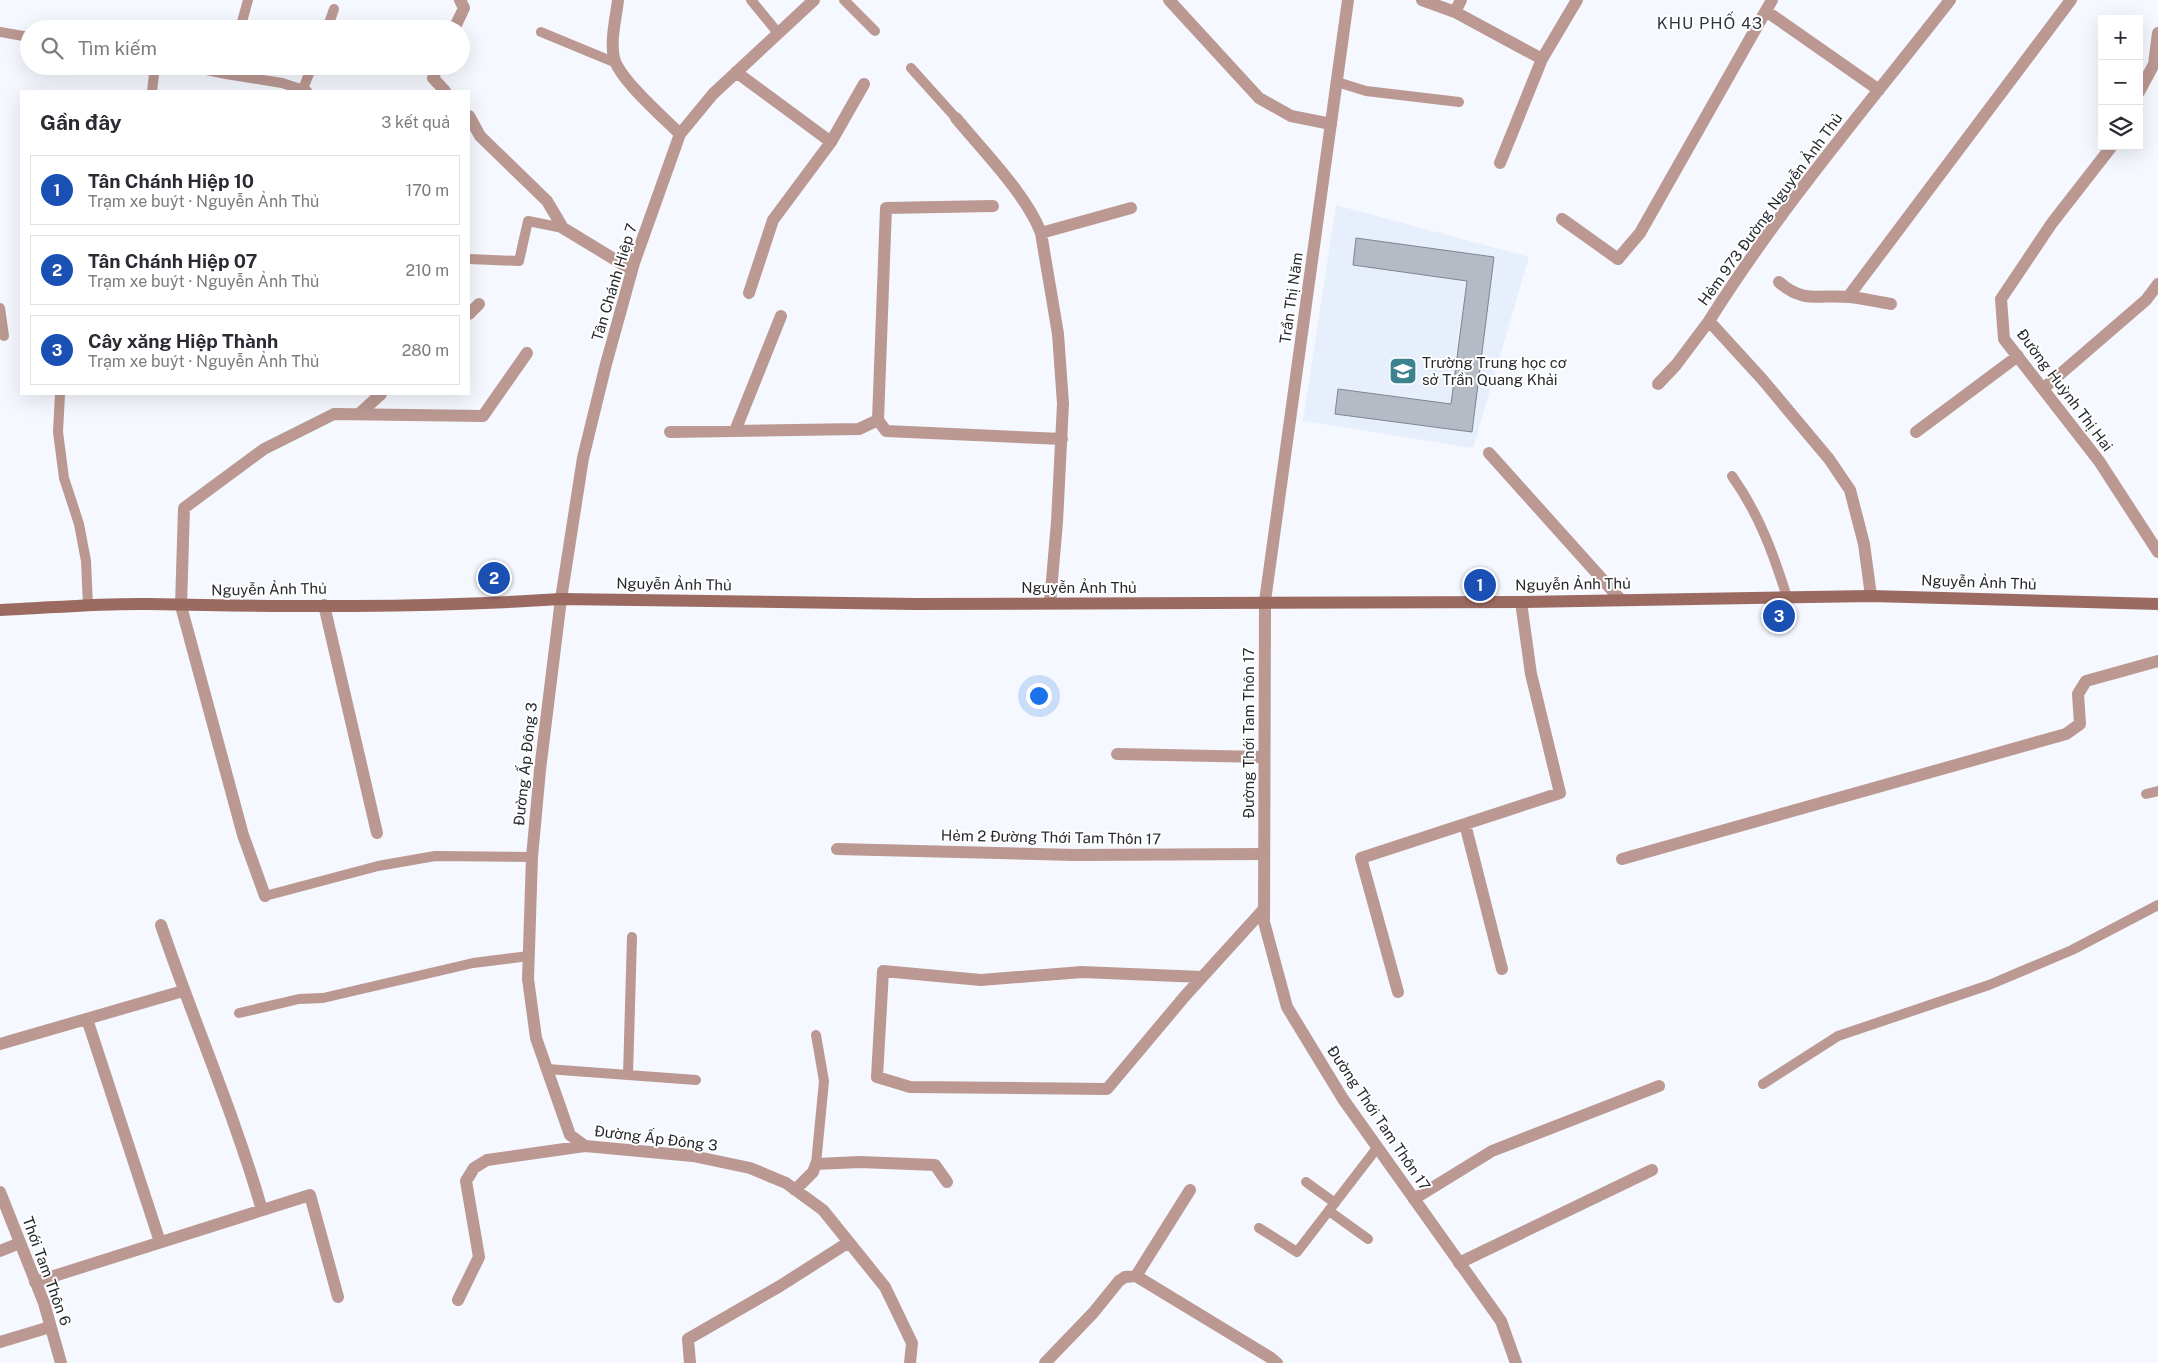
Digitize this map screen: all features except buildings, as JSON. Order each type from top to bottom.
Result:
[{"type":"main road","name":"Nguyễn Ảnh Thủ","points":[[0,610],[147,604],[181,606],[324,605],[513,602],[561,599],[916,604],[1521,602],[1871,596],[2158,604]]},
{"type":"street","points":[[458,20],[464,8],[460,0]]},
{"type":"street","points":[[618,0],[613,46],[616,63],[634,87],[680,134],[713,94],[814,0]]},
{"type":"street","points":[[1169,0],[1260,98],[1291,116],[1331,124]]},
{"type":"street","name":"Trần Thị Năm","points":[[1265,602],[1348,0]]},
{"type":"street","points":[[1422,0],[1458,6],[1542,59]]},
{"type":"street","points":[[1500,163],[1542,59],[1577,0]]},
{"type":"street","name":"Hẻm 973 Đường Nguyễn Ảnh Thủ","points":[[1871,596],[1864,544],[1850,490],[1829,459],[1762,379],[1709,321],[1754,255],[1950,0]]},
{"type":"street","points":[[1848,296],[2071,0]]},
{"type":"street","points":[[1562,219],[1618,259],[1640,234],[1769,6],[1879,90]]},
{"type":"street","points":[[2143,85],[2154,64],[2157,53],[2158,33]]},
{"type":"street","points":[[736,72],[831,142]]},
{"type":"street","points":[[434,75],[433,78],[444,90]]},
{"type":"street","points":[[749,293],[773,220],[831,142],[864,84]]},
{"type":"street","points":[[956,118],[1024,201],[1035,218],[1041,233],[1058,334],[1063,404],[1057,522],[1050,603]]},
{"type":"street","points":[[470,125],[546,201],[563,228],[632,270]]},
{"type":"street","name":"Tân Chánh Hiệp 7","points":[[561,599],[583,458],[632,270],[680,134]]},
{"type":"street","name":"Đường Huỳnh Thị Hai","points":[[2109,150],[2052,223],[2001,299],[2004,339],[2099,461],[2158,551]]},
{"type":"street","points":[[993,206],[886,208],[878,420],[886,431],[1062,439]]},
{"type":"street","points":[[1041,233],[1131,208]]},
{"type":"street","points":[[1779,282],[1790,292],[1804,297],[1848,296],[1891,304]]},
{"type":"street","points":[[2044,388],[2146,300],[2158,284]]},
{"type":"street","points":[[470,313],[479,304]]},
{"type":"street","points":[[735,431],[781,316]]},
{"type":"street","points":[[1658,384],[1676,365],[1709,321]]},
{"type":"street","points":[[265,896],[244,835],[181,606],[184,508],[264,449],[334,414],[483,416],[527,353]]},
{"type":"street","points":[[1916,432],[2018,356]]},
{"type":"street","points":[[359,414],[380,395]]},
{"type":"street","points":[[670,432],[859,430],[878,420]]},
{"type":"street","points":[[1489,453],[1620,599]]},
{"type":"street","name":"Đường Ấp Đông 3","points":[[561,599],[540,770],[532,857],[528,979],[536,1038],[570,1135],[585,1146],[693,1156],[750,1168],[795,1190],[823,1210],[885,1287],[912,1343],[910,1363]]},
{"type":"street","name":"Đường Thới Tam Thôn 17","points":[[1265,602],[1264,922],[1287,1007],[1343,1099],[1501,1321],[1516,1363]]},
{"type":"street","points":[[1398,992],[1361,858],[1560,793],[1531,674],[1521,602]]},
{"type":"street","points":[[324,605],[377,833]]},
{"type":"street","points":[[1622,859],[2066,734],[2080,724],[2078,694],[2086,681],[2158,661]]},
{"type":"street","points":[[1117,754],[1264,757]]},
{"type":"street","points":[[1465,824],[1502,969]]},
{"type":"street","name":"Hẻm 2 Đường Thới Tam Thôn 17","points":[[837,849],[1075,855],[1264,854]]},
{"type":"street","points":[[1202,977],[1082,972],[981,980],[883,971],[876,1077],[910,1087],[1107,1089],[1202,977],[1264,909]]},
{"type":"street","points":[[160,925],[183,991],[244,1148],[262,1210]]},
{"type":"street","points":[[0,1044],[183,991]]},
{"type":"street","points":[[87,1019],[160,1242]]},
{"type":"street","points":[[1414,1199],[1492,1151],[1659,1086]]},
{"type":"street","points":[[458,1300],[479,1257],[466,1181],[474,1168],[487,1160],[585,1146]]},
{"type":"street","points":[[795,1190],[813,1172],[816,1164],[860,1162],[935,1165],[947,1182]]},
{"type":"street","points":[[1459,1263],[1652,1170]]},
{"type":"street","points":[[1136,1276],[1190,1190]]},
{"type":"street","name":"Thới Tam Thôn 6","points":[[0,1192],[35,1282],[60,1363]]},
{"type":"street","points":[[35,1282],[310,1194],[338,1297]]},
{"type":"street","points":[[690,1363],[688,1339],[780,1286],[849,1242]]},
{"type":"street","points":[[0,1251],[20,1244]]},
{"type":"street","points":[[1045,1363],[1093,1313],[1119,1280],[1125,1277],[1136,1276],[1277,1363]]},
{"type":"street","points":[[0,1342],[50,1327]]},
{"type":"lane","points":[[242,20],[248,0]]},
{"type":"lane","points":[[752,0],[778,33]]},
{"type":"lane","points":[[844,0],[875,31]]},
{"type":"lane","points":[[330,20],[334,10]]},
{"type":"lane","points":[[0,32],[20,35]]},
{"type":"lane","points":[[541,32],[616,63]]},
{"type":"lane","points":[[911,68],[956,118]]},
{"type":"lane","points":[[152,90],[154,75]]},
{"type":"lane","points":[[250,75],[282,82],[305,90],[309,75]]},
{"type":"lane","points":[[1337,82],[1366,90],[1459,102]]},
{"type":"lane","points":[[470,259],[519,261],[528,221],[563,228]]},
{"type":"lane","points":[[0,308],[4,336]]},
{"type":"lane","points":[[60,395],[58,432],[60,450],[64,478],[79,524],[84,552],[88,606]]},
{"type":"lane","points":[[1732,476],[1751,503],[1775,558],[1787,597]]},
{"type":"lane","points":[[2146,794],[2158,791]]},
{"type":"lane","points":[[265,896],[378,866],[435,856],[532,857]]},
{"type":"lane","points":[[1763,1084],[1838,1036],[1989,985],[2072,950],[2158,905]]},
{"type":"lane","points":[[628,1075],[632,937]]},
{"type":"lane","points":[[238,1013],[299,999],[322,998],[473,963],[530,956]]},
{"type":"lane","points":[[816,1035],[824,1081],[816,1164]]},
{"type":"lane","points":[[547,1070],[696,1080]]},
{"type":"lane","points":[[1260,1228],[1297,1252],[1377,1148]]},
{"type":"lane","points":[[1306,1182],[1368,1239]]},
{"type":"shaded area","name":"Trường Trung học cơ sở Trần Quang Khải","points":[[1336,205],[1529,257],[1473,448],[1303,421]]},
{"type":"place","name":"Trường Trung học cơ sở Trần Quang Khải","points":[[1403,371]]},
{"type":"place","name":"Tân Chánh Hiệp 07","points":[[494,578]]},
{"type":"place","name":"Tân Chánh Hiệp 10","points":[[1480,585]]},
{"type":"place","name":"Cây xăng Hiệp Thành","points":[[1779,616]]},
{"type":"district","name":"KHU PHỐ 43","points":[[1710,23]]}]
